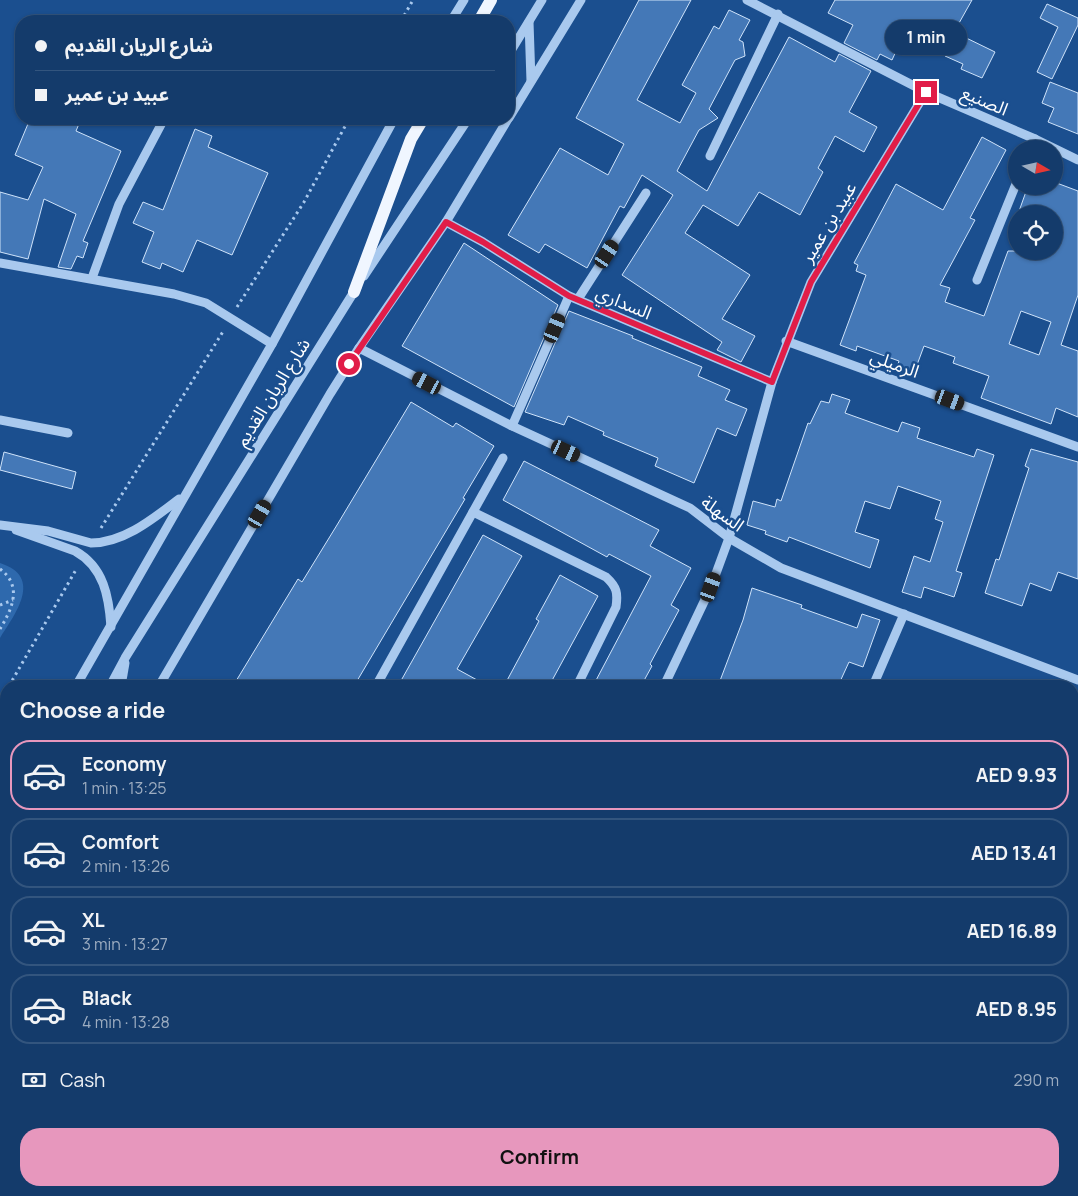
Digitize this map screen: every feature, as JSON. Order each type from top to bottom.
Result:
[{"type":"main road","points":[[482,15],[491,0]]},
{"type":"main road","points":[[354,292],[411,139],[419,125]]},
{"type":"street","points":[[455,15],[464,0]]},
{"type":"street","points":[[515,44],[542,0]]},
{"type":"street","points":[[515,107],[582,0]]},
{"type":"street","name":"الصنيع","points":[[748,0],[926,92],[1035,139],[1078,160]]},
{"type":"street","points":[[710,156],[778,14]]},
{"type":"street","points":[[530,20],[531,81]]},
{"type":"street","name":"عبيد بن عمير","points":[[667,680],[711,587],[729,538],[772,382],[786,341],[811,282],[926,92]]},
{"type":"street","points":[[92,278],[119,204],[161,125]]},
{"type":"street","name":"شارع الريان القديم","points":[[80,680],[183,496],[272,344],[391,125]]},
{"type":"street","name":"شارع الريان القديم","points":[[113,680],[125,658],[354,292],[464,125]]},
{"type":"street","points":[[163,680],[358,348],[446,222],[504,125]]},
{"type":"street","points":[[512,426],[573,298],[646,193]]},
{"type":"street","points":[[977,280],[1012,195]]},
{"type":"street","name":"السداري","points":[[446,222],[483,242],[573,298],[772,382]]},
{"type":"street","points":[[0,263],[92,278],[174,294],[206,303],[272,344]]},
{"type":"street","name":"الرميلي","points":[[786,341],[1078,447]]},
{"type":"street","name":"السهلة","points":[[358,348],[512,426],[690,508],[729,538],[781,568],[1078,680]]},
{"type":"street","points":[[0,420],[68,433]]},
{"type":"street","points":[[379,680],[503,458]]},
{"type":"street","points":[[0,526],[38,529],[92,543],[112,541],[137,528],[183,496]]},
{"type":"street","points":[[473,512],[606,577],[615,585],[618,595],[616,607],[580,680]]},
{"type":"street","points":[[13,528],[84,556],[97,569],[105,586],[110,607],[111,627]]},
{"type":"street","points":[[875,680],[904,614]]},
{"type":"street","points":[[122,680],[125,658]]},
{"type":"path","points":[[404,15],[413,0]]},
{"type":"path","points":[[92,543],[304,202],[346,125]]},
{"type":"path","points":[[12,680],[84,556]]},
{"type":"path","points":[[0,570],[12,584],[14,600],[0,629]]},
{"type":"path","points":[[0,605],[14,600]]},
{"type":"shaded area","points":[[0,563],[13,569],[21,577],[23,587],[18,607],[0,638]]},
{"type":"building","points":[[639,0],[691,0],[637,100],[680,123],[696,93],[682,85],[714,26],[719,29],[729,10],[750,20],[739,40],[743,42],[745,56],[735,60],[709,109],[718,118],[699,130],[677,171],[707,191],[789,37],[835,62],[839,54],[871,71],[849,112],[877,127],[864,152],[835,136],[818,168],[823,172],[800,215],[759,192],[738,226],[703,205],[685,233],[750,275],[722,319],[755,336],[741,362],[717,350],[722,342],[622,275],[673,195],[642,175],[624,208],[620,206],[587,268],[545,244],[539,253],[508,235],[560,148],[608,175],[624,144],[576,118]]},
{"type":"building","points":[[835,0],[972,0],[954,32],[995,52],[982,78],[961,69],[963,64],[945,56],[949,48],[908,25],[892,60],[880,54],[877,60],[844,43],[853,25],[828,13]]},
{"type":"building","points":[[1047,4],[1078,18],[1078,25],[1052,79],[1037,72],[1058,27],[1040,18]]},
{"type":"building","points":[[1050,82],[1078,93],[1078,134],[1048,122],[1054,108],[1042,103]]},
{"type":"building","points":[[28,125],[78,125],[76,131],[121,151],[83,241],[88,243],[83,258],[77,256],[71,269],[58,267],[76,214],[44,199],[28,259],[0,252],[0,192],[28,200],[43,167],[15,155]]},
{"type":"building","points":[[195,129],[212,136],[208,147],[268,173],[232,255],[197,240],[183,272],[162,263],[160,269],[142,262],[154,232],[133,223],[143,202],[163,210]]},
{"type":"building","points":[[982,137],[1006,150],[970,218],[975,220],[940,285],[950,288],[945,302],[984,316],[1008,251],[1008,260],[1063,260],[1063,205],[1021,205],[1025,195],[1063,195],[1063,185],[1078,191],[1078,295],[1061,345],[1078,351],[1078,417],[1056,408],[1051,424],[981,398],[989,376],[953,363],[955,357],[924,346],[914,373],[897,367],[899,361],[857,346],[856,351],[840,345],[866,275],[856,271],[858,265],[854,263],[896,184],[943,210]],"holes":[[[1021,311],[1051,322],[1039,355],[1009,344]]]},
{"type":"building","points":[[464,243],[558,305],[514,407],[402,346]]},
{"type":"building","points":[[569,311],[633,336],[632,338],[702,367],[698,376],[730,390],[725,400],[747,409],[736,436],[717,428],[694,483],[655,466],[658,458],[603,435],[604,432],[568,416],[564,425],[525,412]]},
{"type":"building","points":[[832,394],[850,400],[845,413],[898,432],[902,422],[920,428],[917,438],[974,457],[977,449],[994,455],[956,571],[962,573],[954,597],[924,587],[921,598],[902,592],[914,556],[930,562],[943,522],[935,519],[941,501],[898,486],[890,509],[865,501],[855,532],[879,540],[870,568],[789,537],[787,542],[765,534],[766,531],[747,525],[753,501],[775,507],[777,499],[781,501],[808,423],[810,424],[821,401],[829,403]]},
{"type":"building","points":[[411,402],[453,427],[456,423],[494,446],[463,498],[465,499],[358,680],[237,680],[298,579],[302,582]]},
{"type":"building","points":[[1031,449],[1078,462],[1078,579],[1058,572],[1051,591],[1030,583],[1022,606],[985,593],[996,559],[999,560],[1029,468],[1025,466]]},
{"type":"building","points":[[4,452],[76,472],[72,489],[0,470]]},
{"type":"building","points":[[524,461],[659,530],[650,546],[691,568],[671,605],[679,610],[650,664],[652,666],[644,680],[596,680],[651,576],[609,554],[607,557],[503,500]]},
{"type":"building","points":[[483,535],[522,556],[457,669],[477,680],[401,680]]},
{"type":"building","points":[[560,575],[598,596],[552,680],[507,680],[539,621],[536,619]]},
{"type":"building","points":[[752,588],[802,605],[801,608],[857,628],[862,614],[880,620],[863,667],[849,662],[841,680],[720,680],[743,620]]},
{"type":"route","points":[[349,364],[358,348],[446,222],[483,242],[569,296],[772,382],[786,341],[811,282],[926,92]]}]
